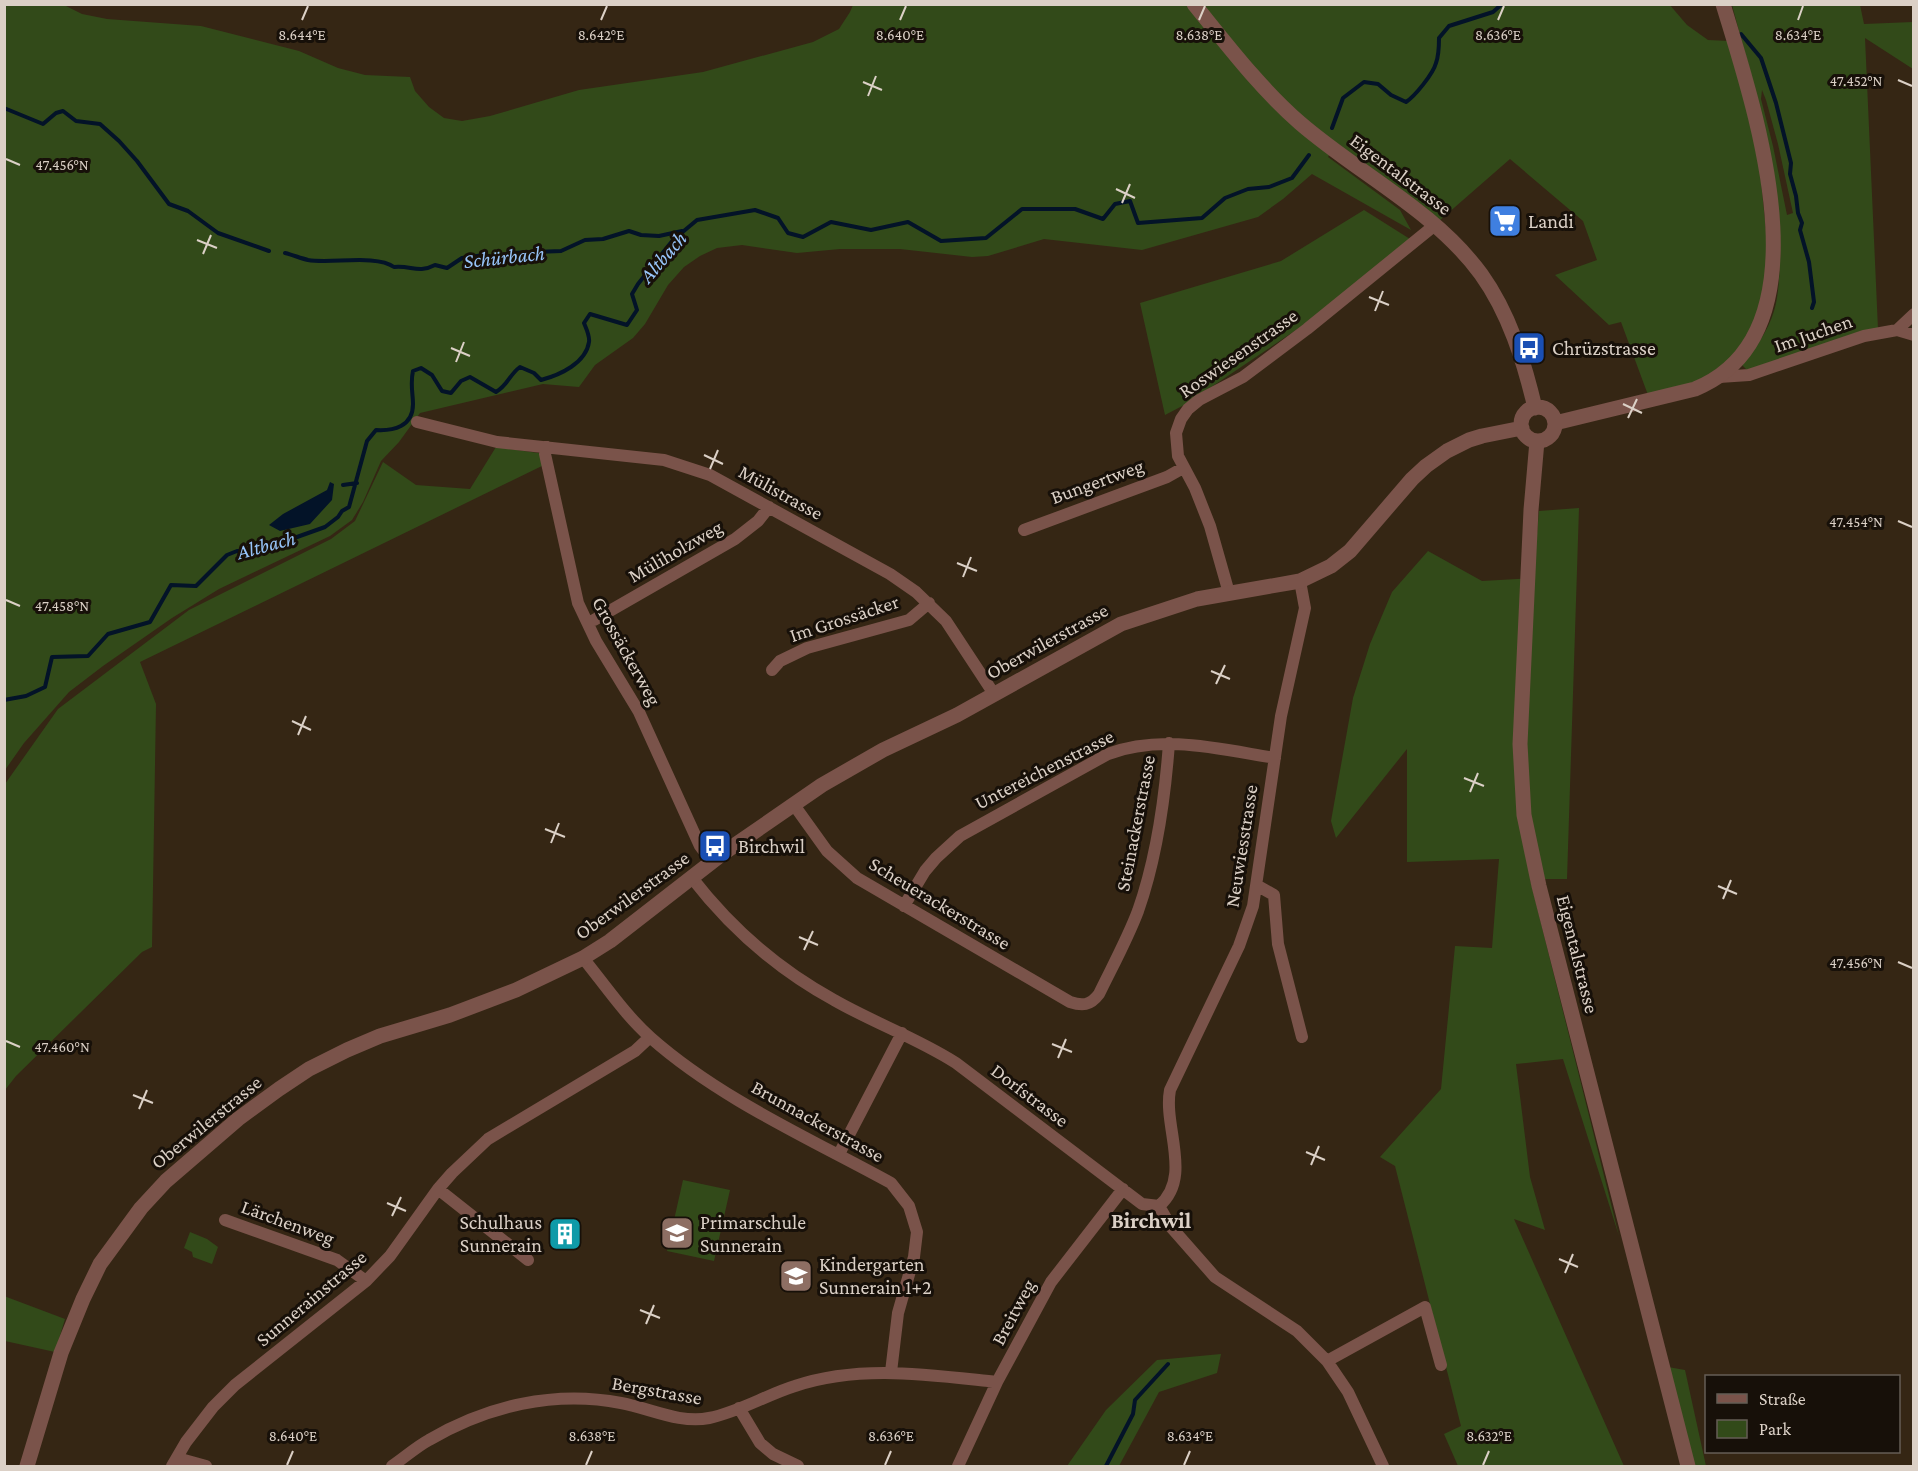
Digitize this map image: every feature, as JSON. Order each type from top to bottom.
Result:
[{"type":"street","name":"Eigentalstrasse","points":[[1194,4],[1270,95],[1301,123],[1435,225],[1465,254],[1498,301],[1517,347],[1535,408]]},
{"type":"street","points":[[1555,423],[1695,389],[1719,378],[1739,359],[1766,314],[1771,290],[1773,250],[1771,202],[1764,152],[1723,4]]},
{"type":"street","name":"Roswiesenstrasse","points":[[1229,593],[1210,526],[1195,488],[1178,456],[1175,445],[1181,419],[1188,409],[1252,370],[1307,329],[1435,225]]},
{"type":"street","points":[[1897,330],[1914,314]]},
{"type":"street","points":[[1897,330],[1914,335]]},
{"type":"street","name":"Im Juchen","points":[[1719,378],[1749,375],[1864,336],[1897,330]]},
{"type":"street","points":[[1535,408],[1546,409],[1555,423],[1550,436],[1537,441],[1527,437],[1521,422],[1526,413],[1535,408]]},
{"type":"street","name":"Mülistrasse","points":[[417,422],[497,442],[664,460],[710,475],[890,574],[929,603],[963,644],[994,694]]},
{"type":"street","name":"Oberwilerstrasse","points":[[27,1467],[61,1353],[100,1264],[141,1208],[166,1181],[238,1119],[294,1079],[330,1058],[380,1036],[450,1015],[516,990],[583,958],[712,862],[852,766],[957,715],[1121,624],[1197,599],[1300,581],[1331,566],[1350,551],[1412,478],[1447,451],[1482,436],[1522,428]]},
{"type":"street","name":"Eigentalstrasse","points":[[1537,441],[1531,510],[1520,744],[1524,815],[1539,886],[1688,1467]]},
{"type":"street","name":"Grossäckerweg","points":[[547,447],[545,454],[578,603],[591,633],[639,712],[700,846],[712,862]]},
{"type":"street","name":"Bungertweg","points":[[1024,530],[1167,477],[1184,468]]},
{"type":"street","name":"Müliholzweg","points":[[594,620],[735,539],[758,521],[769,507]]},
{"type":"street","name":"Neuwiesstrasse","points":[[1159,1206],[1166,1200],[1176,1166],[1175,1145],[1167,1110],[1170,1090],[1239,946],[1248,924],[1258,886],[1281,716],[1305,608],[1300,581]]},
{"type":"street","name":"Im Grossäcker","points":[[772,670],[780,661],[807,648],[909,620],[929,603]]},
{"type":"street","name":"Untereichenstrasse","points":[[904,906],[925,871],[948,845],[977,825],[1108,754],[1145,744],[1169,743],[1275,758]]},
{"type":"street","name":"Steinackerstrasse","points":[[1088,1004],[1094,1001],[1099,994],[1129,932],[1143,892],[1154,850],[1169,743]]},
{"type":"street","name":"Scheuerackerstrasse","points":[[794,806],[827,851],[848,870],[904,906],[1070,1002],[1078,1005],[1088,1004]]},
{"type":"street","name":"Dorfstrasse","points":[[692,878],[739,930],[771,959],[834,1000],[929,1046],[956,1063],[1142,1204],[1159,1206]]},
{"type":"street","points":[[1258,886],[1274,895],[1278,944],[1302,1037]]},
{"type":"street","name":"Brunnackerstrasse","points":[[583,958],[650,1037],[682,1064],[733,1097],[891,1184],[909,1206],[916,1232],[914,1257],[898,1312],[891,1372]]},
{"type":"street","points":[[839,1154],[902,1033]]},
{"type":"street","name":"Sunnerainstrasse","points":[[174,1462],[204,1418],[224,1396],[366,1281],[390,1256],[438,1189],[488,1139],[635,1050],[650,1037]]},
{"type":"street","points":[[438,1189],[528,1260]]},
{"type":"street","name":"Breitweg","points":[[958,1467],[997,1382],[1051,1282],[1123,1189]]},
{"type":"street","points":[[1159,1206],[1171,1227],[1215,1277],[1297,1331],[1328,1361],[1348,1392],[1383,1467]]},
{"type":"street","name":"Lärchenweg","points":[[225,1220],[337,1260],[366,1281]]},
{"type":"street","points":[[1328,1361],[1425,1307],[1441,1365]]},
{"type":"street","name":"Bergstrasse","points":[[392,1467],[426,1441],[468,1419],[512,1405],[553,1399],[619,1402],[688,1419],[708,1419],[795,1386],[841,1375],[891,1372],[997,1382]]},
{"type":"street","points":[[739,1408],[760,1443],[773,1454],[798,1467]]},
{"type":"street","points":[[174,1462],[206,1467]]},
{"type":"green space","points":[[1669,4],[1687,25],[1708,40],[1729,41],[1758,152],[1768,250],[1761,312],[1735,355],[1695,385],[1648,395],[1621,322],[1609,325],[1555,275],[1597,260],[1583,221],[1510,159],[1439,221],[1337,143],[1328,157],[1400,210],[1411,230],[1312,174],[1258,217],[1142,250],[1044,239],[988,256],[972,257],[900,249],[840,249],[797,253],[742,245],[717,248],[684,267],[668,285],[645,324],[633,338],[595,365],[579,387],[543,384],[420,413],[399,442],[381,461],[363,502],[352,520],[330,536],[219,589],[172,618],[103,666],[69,692],[24,743],[5,770],[5,5],[64,5],[82,14],[107,19],[201,26],[299,51],[338,68],[365,75],[410,77],[415,91],[429,107],[444,118],[462,121],[490,116],[579,90],[703,72],[813,42],[839,29],[853,5]]},
{"type":"green space","points":[[1732,5],[1860,5],[1864,24],[1913,22],[1913,69],[1865,38],[1878,329],[1750,373],[1742,365],[1765,333],[1776,305],[1780,228],[1772,163],[1758,99]],"holes":[[[1762,90],[1793,213],[1787,215],[1761,99]]]},
{"type":"green space","points":[[1364,210],[1410,239],[1305,324],[1186,404],[1165,415],[1140,303],[1281,261]]},
{"type":"green space","points":[[496,447],[545,454],[544,465],[140,662],[156,704],[152,947],[142,952],[16,1076],[5,1090],[5,784],[58,709],[189,610],[331,539],[355,521],[383,462],[416,485],[470,489]]},
{"type":"green space","points":[[1579,508],[1567,879],[1530,879],[1619,1236],[1563,1059],[1516,1064],[1530,1177],[1545,1230],[1514,1219],[1624,1466],[1458,1466],[1444,1434],[1461,1426],[1395,1166],[1380,1157],[1441,1089],[1455,946],[1492,948],[1499,859],[1407,862],[1407,749],[1336,838],[1331,821],[1353,698],[1370,644],[1392,592],[1428,551],[1482,581],[1533,578],[1539,511]]},
{"type":"green space","points":[[683,1180],[730,1190],[714,1261],[667,1251]]},
{"type":"green space","points":[[190,1232],[207,1239],[218,1247],[212,1264],[193,1257],[192,1252],[184,1248]]},
{"type":"green space","points":[[4,1296],[65,1319],[55,1352],[5,1341]]},
{"type":"green space","points":[[1221,1354],[1217,1373],[1159,1392],[1119,1466],[1067,1466],[1106,1410],[1157,1360]]},
{"type":"green space","points":[[1668,1367],[1685,1370],[1706,1466],[1694,1466]]},
{"type":"water","points":[[330,482],[334,484],[332,500],[310,524],[280,531],[269,525],[283,514],[327,490]]},
{"type":"waterway","name":"Altbach","points":[[1332,128],[1343,98],[1364,82],[1378,84],[1391,95],[1406,102],[1419,90],[1434,68],[1438,57],[1439,38],[1449,26],[1493,12],[1502,4]]},
{"type":"waterway","points":[[1741,34],[1761,58],[1776,103],[1791,163],[1790,174],[1802,223],[1800,230],[1809,262],[1814,302],[1812,308]]},
{"type":"waterway","name":"Schürbach","points":[[4,108],[43,124],[56,113],[63,111],[76,121],[100,124],[137,161],[169,204],[188,211],[218,233],[269,251]]},
{"type":"waterway","name":"Altbach","points":[[4,700],[26,696],[45,687],[52,657],[88,656],[108,634],[150,622],[171,585],[196,586],[227,555],[237,551],[255,552],[325,527],[338,517],[349,507],[367,441],[376,430],[389,430],[401,426],[410,418],[413,404],[413,371],[421,368],[432,375],[442,391],[451,393],[461,381],[470,377],[496,392],[520,367],[534,373],[541,380],[571,367],[578,362],[587,349],[589,337],[584,323],[590,314],[627,325],[637,310],[632,294],[638,284],[673,240],[697,220],[755,210],[778,218],[788,233],[803,237],[831,222],[871,230],[908,222],[941,241],[986,238],[1022,209],[1075,209],[1103,219],[1115,204],[1130,201],[1138,223],[1202,218],[1225,198],[1248,189],[1269,187],[1292,178],[1309,155]]},
{"type":"waterway","name":"Schürbach","points":[[285,253],[318,261],[365,260],[386,263],[394,267],[424,269],[435,265],[447,268],[462,258],[484,255],[496,258],[510,253],[561,251],[585,240],[603,239],[629,231],[641,235],[659,236],[682,231]]},
{"type":"waterway","name":"Altbach","points":[[343,485],[357,483]]},
{"type":"waterway","points":[[1106,1466],[1133,1414],[1135,1400],[1168,1364]]},
{"type":"place","name":"Landi","points":[[1505,221]]},
{"type":"place","name":"Chrüzstrasse","points":[[1529,348]]},
{"type":"place","name":"Birchwil","points":[[715,846]]},
{"type":"place","name":"Primarschule Sunnerain","points":[[677,1233]]},
{"type":"place","name":"Schulhaus Sunnerain","points":[[565,1234]]},
{"type":"place","name":"Kindergarten Sunnerain 1+2","points":[[796,1276]]},
{"type":"district","name":"Birchwil","points":[[1151,1220]]}]
